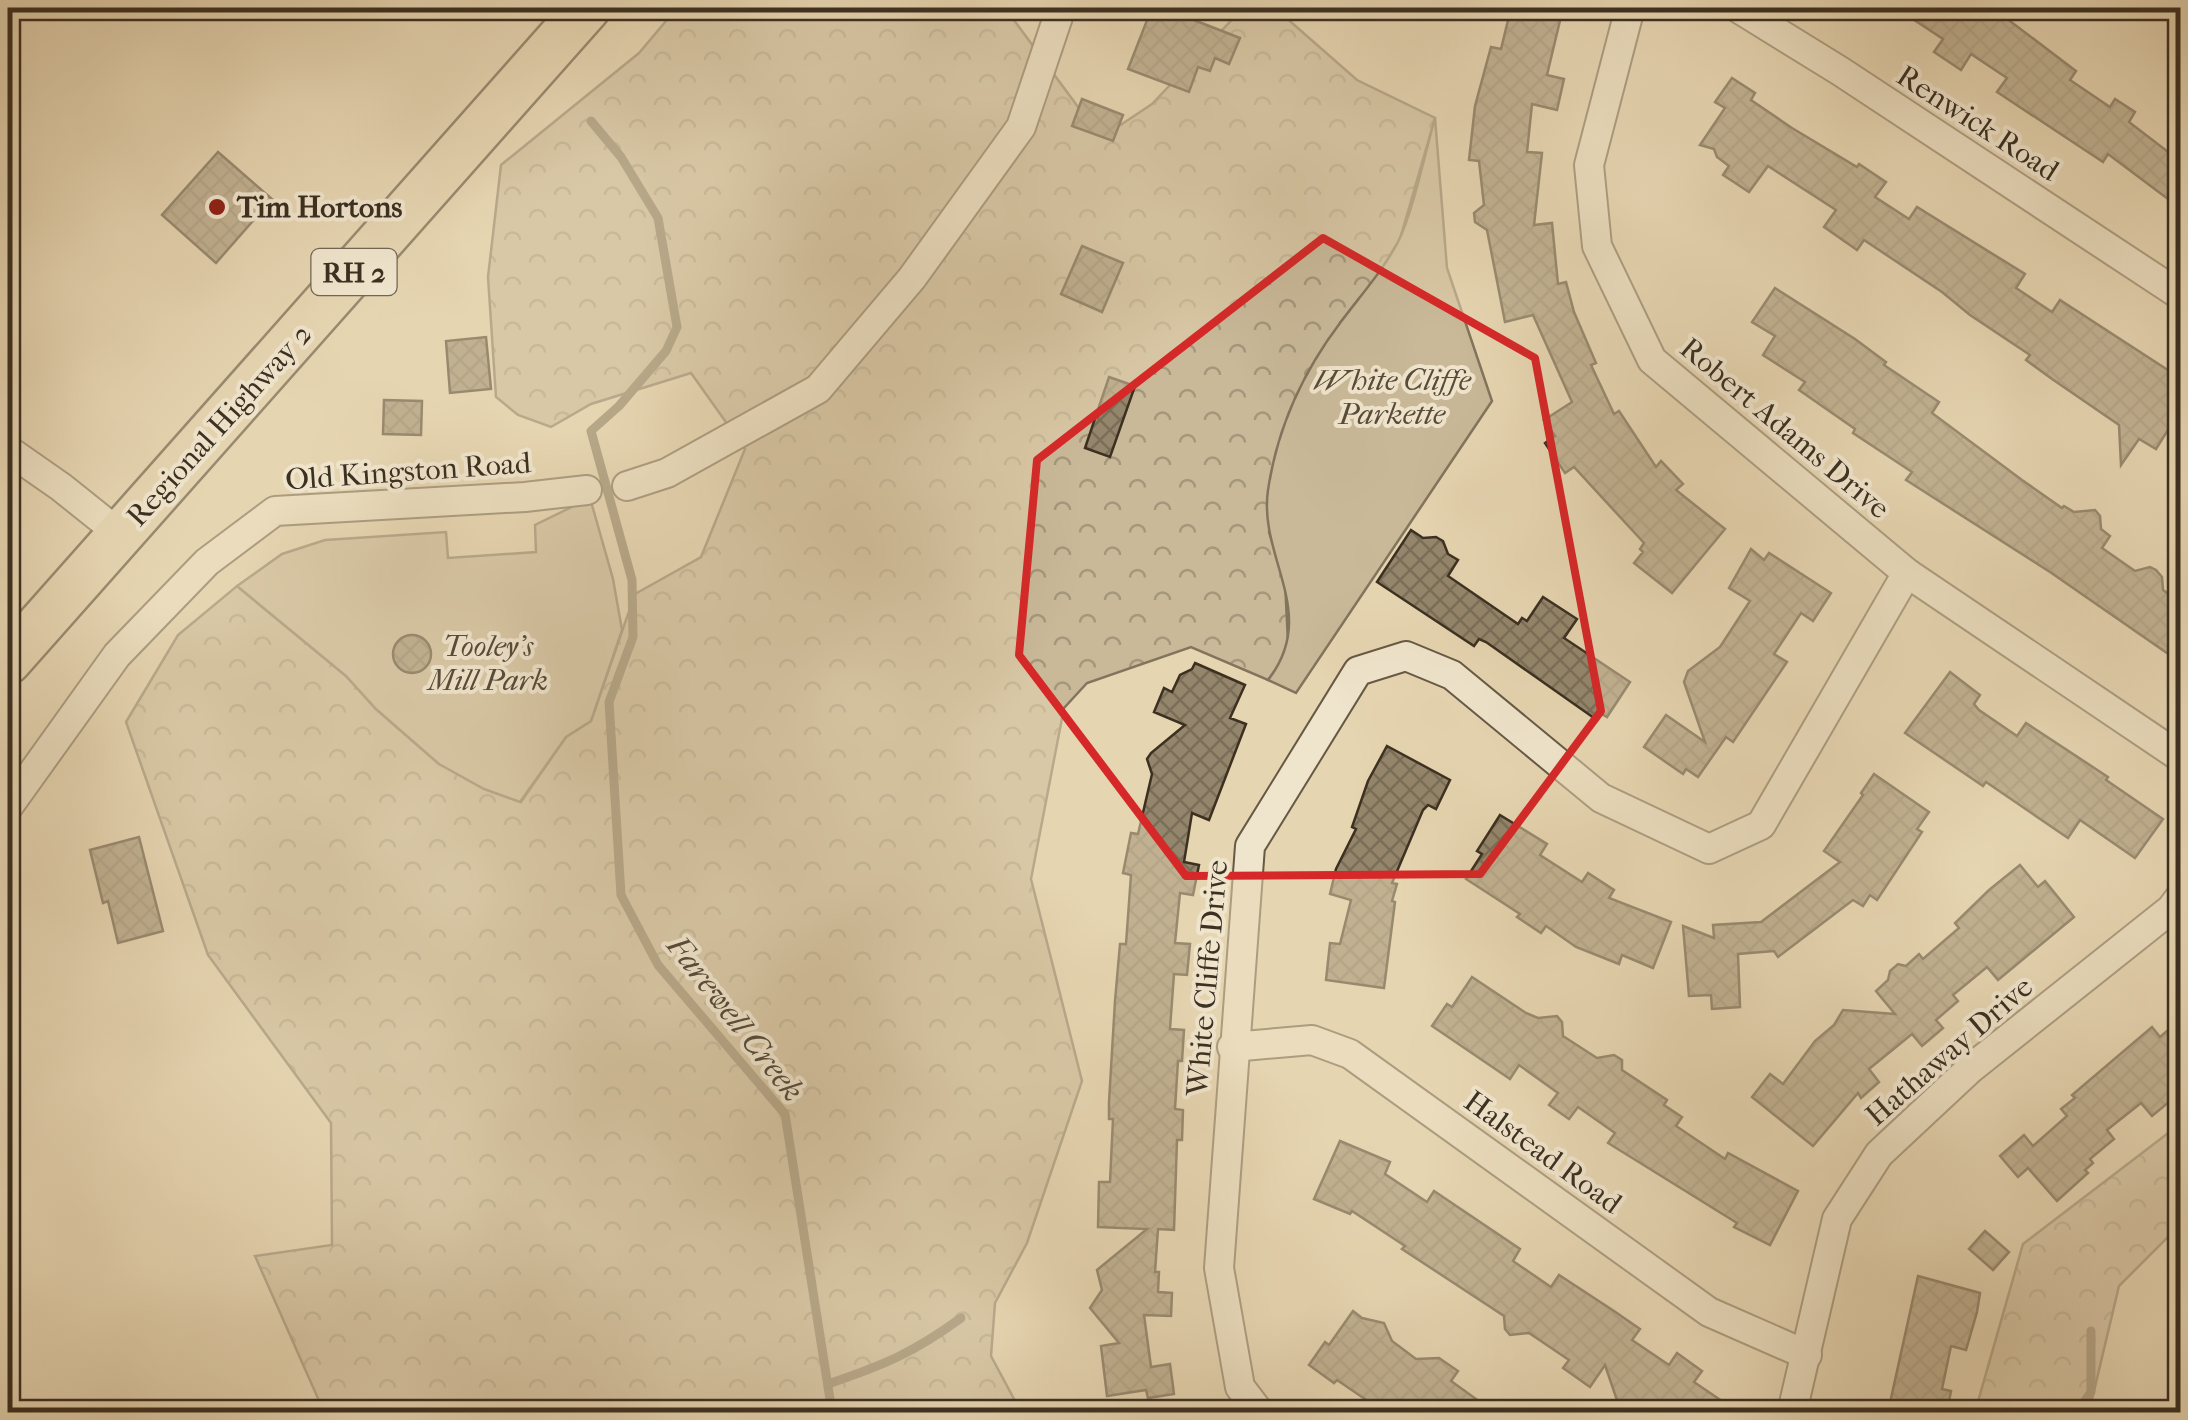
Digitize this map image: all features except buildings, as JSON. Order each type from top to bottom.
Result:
[{"type":"main road","name":"Regional Highway 2","points":[[8,660],[587,8]]},
{"type":"street","points":[[627,486],[666,473],[818,389],[912,278],[1021,128],[1061,8]]},
{"type":"street","name":"Robert Adams Drive","points":[[1630,8],[1589,166],[1597,246],[1652,360],[1907,573],[2180,757]]},
{"type":"street","name":"Renwick Road","points":[[1738,8],[1856,81],[2180,296]]},
{"type":"street","points":[[8,450],[121,536]]},
{"type":"street","name":"Old Kingston Road","points":[[8,807],[117,655],[207,562],[275,512],[587,490]]},
{"type":"street","name":"White Cliffe Drive","points":[[1259,1412],[1240,1387],[1218,1268],[1250,846],[1358,671],[1406,656],[1452,674],[1600,798],[1710,848],[1761,825],[1907,573]]},
{"type":"street","name":"Hathaway Drive","points":[[1792,1412],[1838,1219],[1879,1154],[1970,1069],[2180,898]]},
{"type":"street","name":"Halstead Road","points":[[1232,1048],[1312,1040],[1350,1054],[1709,1312],[1807,1355]]},
{"type":"highlighted area","points":[[1323,238],[1535,358],[1601,711],[1480,874],[1186,876],[1019,655],[1037,460]]},
{"type":"green space","points":[[677,8],[1005,8],[1095,130],[1110,132],[1152,104],[1243,8],[1275,8],[1357,80],[1435,118],[1400,239],[1372,285],[1340,323],[1269,532],[1285,581],[1288,642],[1281,663],[1268,680],[1191,647],[1087,683],[1064,708],[1031,879],[1082,1081],[1027,1243],[995,1303],[991,1356],[1021,1412],[324,1412],[255,1256],[332,1245],[331,1123],[208,955],[126,722],[178,635],[237,586],[346,676],[376,709],[439,764],[521,802],[566,737],[591,721],[635,594],[701,557],[745,449],[691,373],[591,404],[551,427],[518,415],[496,397],[488,277],[501,165],[639,53]]},
{"type":"green space","name":"White Cliffe Parkette","points":[[1435,118],[1447,268],[1492,401],[1296,693],[1268,680],[1283,655],[1289,632],[1284,585],[1267,515],[1272,467],[1285,423],[1314,361],[1398,242],[1414,199]]},
{"type":"green space","name":"Tooley's Mill Park","points":[[590,498],[613,579],[622,630],[591,721],[566,737],[520,802],[484,789],[439,764],[376,709],[346,676],[237,586],[282,554],[325,540],[446,532],[448,558],[536,552],[535,525]]},
{"type":"green space","points":[[2180,1124],[2180,1225],[2119,1286],[2089,1412],[1975,1412],[2023,1244]]},
{"type":"waterway","name":"Farewell Creek","points":[[591,121],[621,157],[658,218],[677,327],[666,351],[619,406],[591,431],[632,580],[633,637],[609,702],[621,895],[658,965],[785,1114],[832,1412]]},
{"type":"waterway","points":[[828,1384],[898,1357],[961,1318]]},
{"type":"waterway","points":[[2077,1412],[2091,1392],[2091,1331]]},
{"type":"place","name":"Tim Hortons","points":[[217,207]]}]
